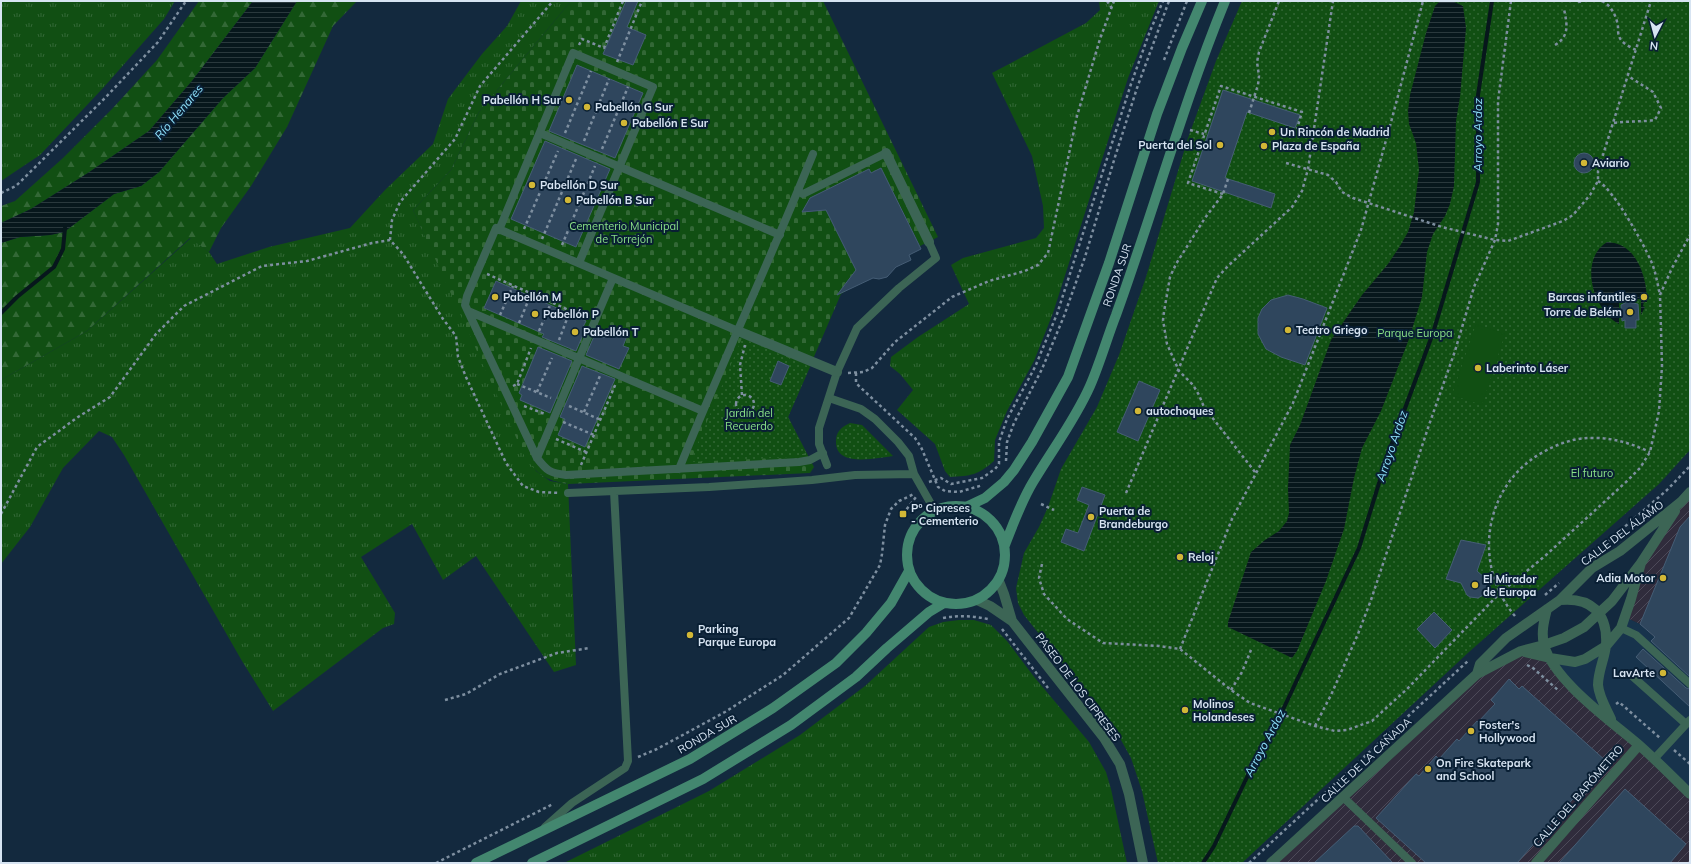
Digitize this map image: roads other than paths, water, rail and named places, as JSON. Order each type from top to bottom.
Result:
[{"type":"main road","name":"RONDA SUR","points":[[966,507],[985,498],[1009,476],[1032,442],[1068,377],[1109,263],[1157,114],[1202,1]]},
{"type":"main road","name":"RONDA SUR","points":[[1005,545],[997,528],[984,514],[966,507],[950,506],[935,511],[923,519],[914,530],[908,543],[906,557],[909,571],[917,586],[929,597],[944,603],[961,605],[977,600],[989,592],[999,581],[1005,563],[1005,545],[1019,510],[1033,482],[1056,448],[1090,386],[1132,270],[1201,62],[1225,1]]},
{"type":"main road","name":"RONDA SUR","points":[[476,863],[690,759],[774,708],[836,663],[866,633],[891,603],[909,571]]},
{"type":"main road","points":[[532,863],[703,779],[791,725],[856,677],[886,648],[929,612],[944,603]]},
{"type":"street","points":[[886,153],[929,242]]},
{"type":"street","points":[[738,330],[837,372]]},
{"type":"street","name":"CALLE DEL ÁLAMO","points":[[1477,674],[1521,651],[1544,646],[1564,638],[1584,626],[1612,601],[1641,563],[1681,502],[1690,492]]},
{"type":"street","name":"CALLE DEL ÁLAMO","points":[[1477,674],[1480,664],[1506,638],[1560,600],[1592,568],[1620,551],[1681,502]]},
{"type":"street","name":"CALLE DEL ÁLAMO","points":[[1521,651],[1575,662],[1585,659],[1606,646],[1621,628],[1632,599],[1641,563]]},
{"type":"street","name":"PASEO DE LOS CIPRESES","points":[[999,581],[1012,622]]},
{"type":"street","points":[[1560,600],[1570,599],[1591,604],[1599,613]]},
{"type":"street","name":"PASEO DE LOS CIPRESES","points":[[977,600],[990,606],[1012,622],[1059,679],[1104,738],[1120,764],[1129,794],[1143,863]]},
{"type":"street","points":[[1548,609],[1543,626],[1544,646],[1550,658],[1567,682],[1598,711],[1639,745],[1690,794]]},
{"type":"street","name":"CALLE DEL ÁLAMO","points":[[1599,613],[1604,623],[1606,646],[1598,684],[1600,697],[1611,721]]},
{"type":"street","name":"CALLE DE LA CAÑADA","points":[[1271,863],[1477,674]]},
{"type":"street","name":"CALLE DEL BARÓMETRO","points":[[1536,863],[1639,745]]},
{"type":"lane","points":[[499,230],[574,54],[576,54],[653,87],[579,263]]},
{"type":"lane","points":[[540,133],[619,168],[780,234]]},
{"type":"lane","points":[[798,191],[803,194],[886,153]]},
{"type":"lane","points":[[679,469],[813,154]]},
{"type":"lane","points":[[738,330],[496,228],[466,296],[468,311],[537,458],[544,468],[553,474],[566,475],[798,462],[810,460],[823,454]]},
{"type":"lane","points":[[827,465],[819,444],[819,428],[837,372],[857,328],[899,288],[936,258],[929,242]]},
{"type":"lane","points":[[537,458],[613,278]]},
{"type":"lane","points":[[468,311],[703,411]]},
{"type":"lane","points":[[829,398],[861,409],[875,419],[898,442],[909,456],[914,474],[935,511]]},
{"type":"lane","points":[[568,493],[802,481],[855,475],[914,474]]},
{"type":"lane","points":[[542,830],[572,804],[625,768],[628,761],[614,491]]},
{"type":"lane","points":[[1621,628],[1636,635],[1690,684]]},
{"type":"lane","points":[[1631,674],[1688,722],[1654,759]]},
{"type":"lane","points":[[1343,797],[1412,863]]},
{"type":"water","name":"Río Henares","points":[[253,1],[297,1],[255,68],[223,98],[159,172],[141,186],[114,194],[64,232],[50,235],[20,237],[1,243],[1,223],[31,209],[88,173],[149,131],[192,81]]},
{"type":"water","points":[[1440,1],[1452,1],[1463,6],[1466,28],[1460,97],[1456,121],[1454,186],[1450,204],[1445,216],[1433,234],[1427,252],[1422,297],[1409,339],[1381,411],[1362,448],[1354,478],[1344,529],[1326,581],[1297,651],[1292,658],[1228,627],[1228,622],[1251,552],[1279,531],[1287,521],[1289,513],[1288,488],[1290,445],[1300,425],[1331,340],[1362,295],[1388,264],[1408,232],[1414,212],[1419,170],[1416,143],[1409,124],[1408,111],[1410,95],[1426,33],[1435,6]]},
{"type":"water","points":[[1607,242],[1626,248],[1633,255],[1642,272],[1647,292],[1647,302],[1644,302],[1643,306],[1645,307],[1641,315],[1641,299],[1619,300],[1619,324],[1602,308],[1596,297],[1592,284],[1591,272],[1593,260],[1598,250]]},
{"type":"waterway","name":"Arroyo Ardoz","points":[[1203,863],[1214,846],[1250,771],[1280,716],[1359,548],[1388,454],[1433,333],[1478,182],[1478,95],[1492,1]]},
{"type":"waterway","points":[[1,313],[17,297],[54,267],[63,249],[65,228]]},
{"type":"place","name":"Pabellón H Sur","points":[[569,100]]},
{"type":"place","name":"Pabellón G Sur","points":[[587,107]]},
{"type":"place","name":"Pabellón E Sur","points":[[624,123]]},
{"type":"place","name":"Un Rincón de Madrid","points":[[1272,132]]},
{"type":"place","name":"Puerta del Sol","points":[[1220,145]]},
{"type":"place","name":"Plaza de España","points":[[1264,146]]},
{"type":"place","name":"Aviario","points":[[1584,163]]},
{"type":"place","name":"Pabellón D Sur","points":[[532,185]]},
{"type":"place","name":"Pabellón B Sur","points":[[568,200]]},
{"type":"place","name":"Pabellón M","points":[[495,297]]},
{"type":"place","name":"Barcas infantiles","points":[[1644,297]]},
{"type":"place","name":"Torre de Belém","points":[[1630,312]]},
{"type":"place","name":"Pabellón P","points":[[535,314]]},
{"type":"place","name":"Teatro Griego","points":[[1288,330]]},
{"type":"place","name":"Pabellón T","points":[[575,332]]},
{"type":"place","name":"Laberinto Láser","points":[[1478,368]]},
{"type":"place","name":"autochoques","points":[[1138,411]]},
{"type":"place","name":"Pº Cipreses - Cementerio","points":[[903,514]]},
{"type":"place","name":"Puerta de Brandeburgo","points":[[1091,517]]},
{"type":"place","name":"Reloj","points":[[1180,557]]},
{"type":"place","name":"Adia Motor","points":[[1663,578]]},
{"type":"place","name":"El Mirador de Europa","points":[[1475,585]]},
{"type":"place","name":"Parking Parque Europa","points":[[690,635]]},
{"type":"place","name":"LavArte","points":[[1663,673]]},
{"type":"place","name":"Molinos Holandeses","points":[[1185,710]]},
{"type":"place","name":"Foster's Hollywood","points":[[1471,731]]},
{"type":"place","name":"On Fire Skatepark and School","points":[[1428,769]]},
{"type":"park label","name":"Cementerio Municipal de Torrejón","points":[[624,232]]},
{"type":"park label","name":"Parque Europa","points":[[1415,333]]},
{"type":"park label","name":"Jardín del Recuerdo","points":[[749,419]]},
{"type":"park label","name":"El futuro","points":[[1592,473]]}]
